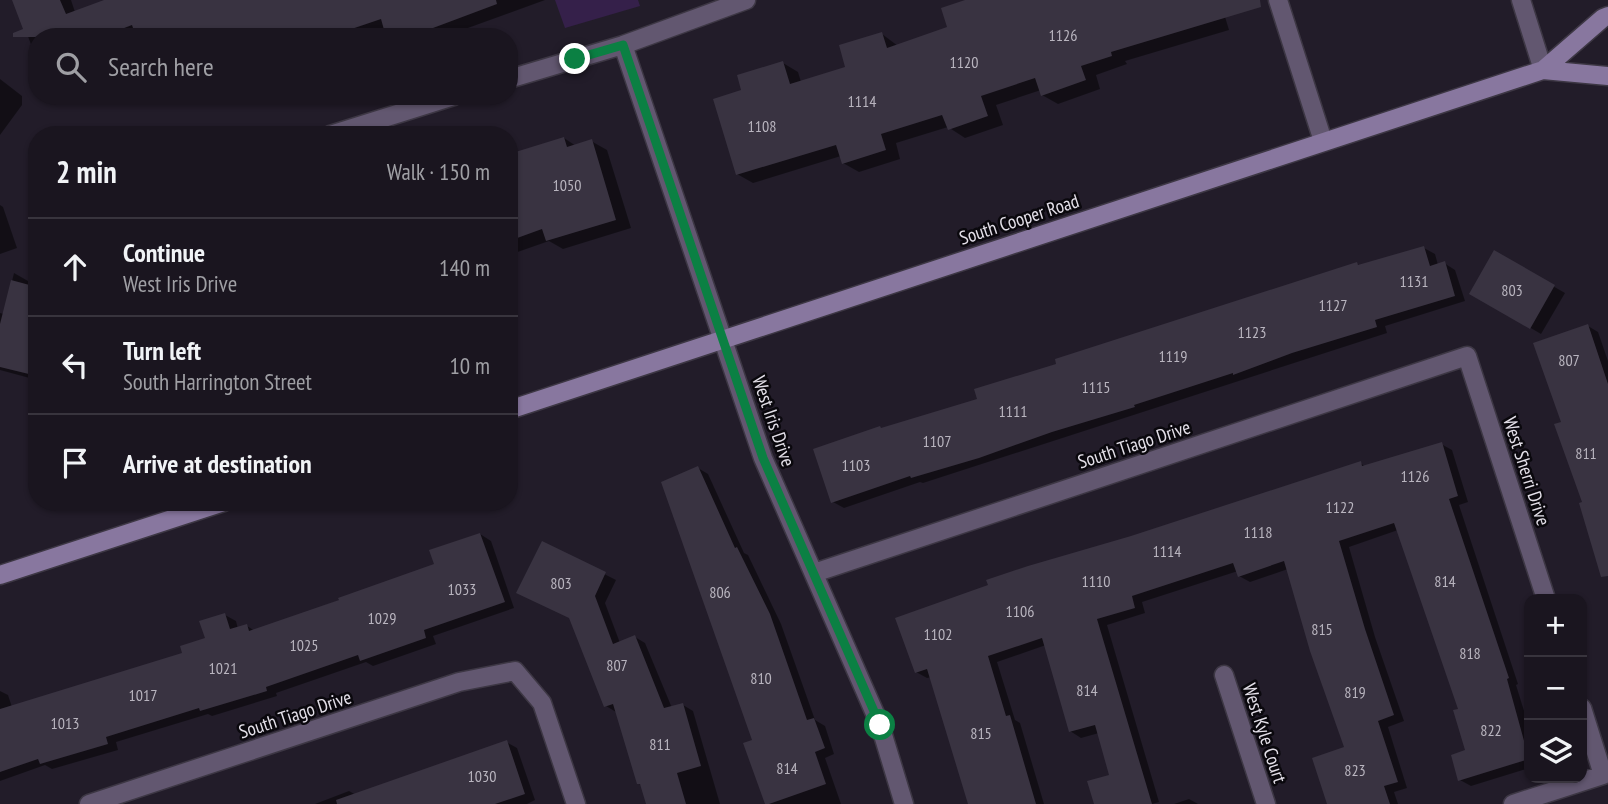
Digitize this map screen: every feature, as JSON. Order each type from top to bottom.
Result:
[{"type":"main road","name":"South Cooper Road","points":[[1543,71],[1570,44],[1608,16]]},
{"type":"main road","name":"South Cooper Road","points":[[518,407],[1543,71],[1608,76]]},
{"type":"main road","points":[[0,575],[196,511]]},
{"type":"street","points":[[518,76],[623,45],[746,0]]},
{"type":"street","points":[[1278,0],[1323,141]]},
{"type":"street","points":[[1521,0],[1543,71]]},
{"type":"street","name":"West Iris Drive","points":[[623,45],[763,458],[880,725],[904,804]]},
{"type":"street","points":[[359,126],[425,105]]},
{"type":"street","name":"South Tiago Drive","points":[[814,573],[1467,356]]},
{"type":"street","name":"West Sherri Drive","points":[[1467,356],[1544,594]]},
{"type":"street","name":"South Tiago Drive","points":[[89,804],[459,682],[515,671],[542,703],[576,804]]},
{"type":"street","name":"West Kyle Court","points":[[1224,675],[1266,804]]},
{"type":"street","points":[[1513,804],[1603,775],[1586,720]]},
{"type":"shaded area","points":[[555,0],[638,0],[640,6],[565,28]]},
{"type":"building","points":[[12,0],[60,0],[66,14],[104,0],[496,0],[497,4],[433,28],[384,28],[381,19],[354,28],[133,28],[132,25],[124,28],[28,28],[28,37],[13,37],[13,33],[23,29]]},
{"type":"building","points":[[965,0],[1260,0],[1261,7],[1111,52],[1112,56],[1081,66],[1086,80],[1041,96],[1035,78],[981,96],[988,116],[948,130],[942,115],[881,134],[886,150],[842,164],[836,145],[736,175],[713,99],[741,90],[737,75],[783,61],[790,84],[845,67],[839,45],[882,32],[887,48],[947,27],[941,8]]},
{"type":"building","points":[[564,137],[567,147],[592,139],[616,220],[546,241],[542,229],[518,238],[518,151]]},
{"type":"building","points":[[1424,246],[1430,266],[1445,261],[1455,296],[1375,320],[1377,327],[1292,353],[1233,375],[831,503],[813,449],[880,426],[881,428],[977,399],[974,389],[1056,364],[1055,359],[1357,262],[1358,265]]},
{"type":"building","points":[[1494,250],[1555,285],[1530,329],[1469,294]]},
{"type":"building","points":[[11,280],[28,285],[28,374],[0,367],[0,324]]},
{"type":"building","points":[[1588,324],[1608,384],[1608,576],[1601,577],[1579,503],[1582,502],[1554,424],[1561,422],[1533,343]]},
{"type":"building","points":[[1442,442],[1458,496],[1449,499],[1509,678],[1507,679],[1524,741],[1524,761],[1458,781],[1451,755],[1465,750],[1453,710],[1458,709],[1394,523],[1339,541],[1394,715],[1378,721],[1398,782],[1384,786],[1390,804],[1327,804],[1312,758],[1344,747],[1310,651],[1284,561],[1238,577],[1233,563],[1132,596],[1135,608],[1097,619],[1152,804],[1094,804],[1087,781],[1109,775],[1095,725],[1069,732],[1042,638],[988,656],[1006,716],[1010,715],[1036,804],[968,804],[927,669],[915,673],[895,618],[988,585],[986,580],[1028,566],[1131,536],[1361,461],[1362,466]]},
{"type":"building","points":[[698,466],[735,548],[737,547],[770,614],[807,720],[814,718],[825,748],[815,752],[826,784],[769,804],[765,804],[743,743],[752,740],[661,482]]},
{"type":"building","points":[[480,533],[505,602],[424,630],[426,638],[360,661],[358,655],[266,687],[267,691],[200,711],[199,708],[106,737],[108,744],[40,764],[38,759],[0,772],[0,709],[182,653],[180,646],[205,638],[199,621],[225,613],[230,629],[247,624],[249,631],[339,600],[338,598],[434,564],[429,550]]},
{"type":"building","points":[[542,541],[606,572],[595,596],[613,644],[635,635],[664,708],[683,703],[701,766],[677,773],[686,804],[646,804],[640,784],[637,784],[613,704],[604,707],[569,618],[516,593]]},
{"type":"building","points":[[507,740],[525,794],[495,804],[337,804],[336,800]]},
{"type":"route","points":[[575,59],[623,45],[763,458],[880,725]]}]
